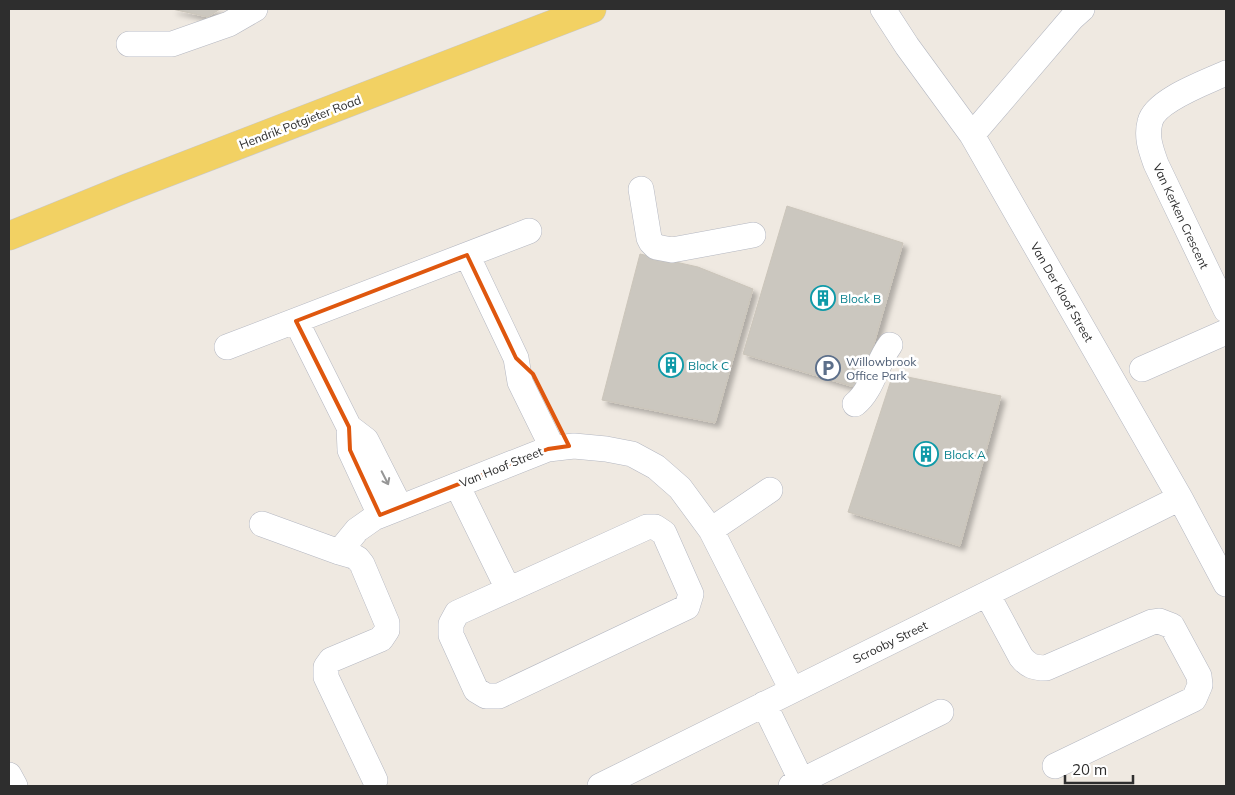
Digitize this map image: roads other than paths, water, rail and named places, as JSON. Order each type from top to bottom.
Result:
[{"type":"main road","name":"Hendrik Potgieter Road","points":[[9,236],[592,9]]},
{"type":"street","points":[[129,44],[172,44],[228,24],[255,9]]},
{"type":"street","name":"Van Der Kloof Street","points":[[883,9],[907,46],[972,135],[1180,498],[1226,584]]},
{"type":"street","points":[[972,135],[1072,18],[1082,9]]},
{"type":"street","name":"Van Kerken Crescent","points":[[1226,73],[1172,99],[1158,109],[1150,120],[1148,132],[1156,164],[1226,310]]},
{"type":"street","points":[[641,189],[649,238],[656,247],[672,250],[753,235]]},
{"type":"street","points":[[227,347],[529,231]]},
{"type":"street","points":[[467,255],[516,358],[520,382],[561,447]]},
{"type":"street","points":[[296,320],[349,427],[350,450],[390,511]]},
{"type":"street","points":[[1142,369],[1226,332]]},
{"type":"street","points":[[855,404],[864,394],[890,345]]},
{"type":"street","name":"Van Hoof Street","points":[[339,552],[357,530],[390,511],[561,447],[606,449],[632,454],[656,467],[680,488],[712,530],[792,690]]},
{"type":"street","points":[[457,485],[508,589]]},
{"type":"street","points":[[712,530],[770,490]]},
{"type":"street","name":"Scrooby Street","points":[[600,786],[1180,498]]},
{"type":"street","points":[[262,524],[353,556],[362,564],[388,623],[387,630],[381,639],[331,660],[326,667],[326,677],[375,780]]},
{"type":"street","points":[[647,527],[655,527],[664,533],[691,594],[689,604],[684,610],[499,696],[486,696],[476,690],[451,635],[451,624],[457,613],[508,589],[647,527]]},
{"type":"street","points":[[987,594],[1027,665],[1036,668],[1046,668],[1152,622],[1159,621],[1172,626],[1200,676],[1200,685],[1194,699],[1055,766]]},
{"type":"street","points":[[764,704],[799,785],[941,712]]},
{"type":"street","points":[[9,775],[15,786]]},
{"type":"place","name":"Block B","points":[[823,298]]},
{"type":"place","name":"Block C","points":[[671,365]]},
{"type":"place","name":"Willowbrook Office Park","points":[[828,368]]},
{"type":"place","name":"Block A","points":[[926,454]]}]
